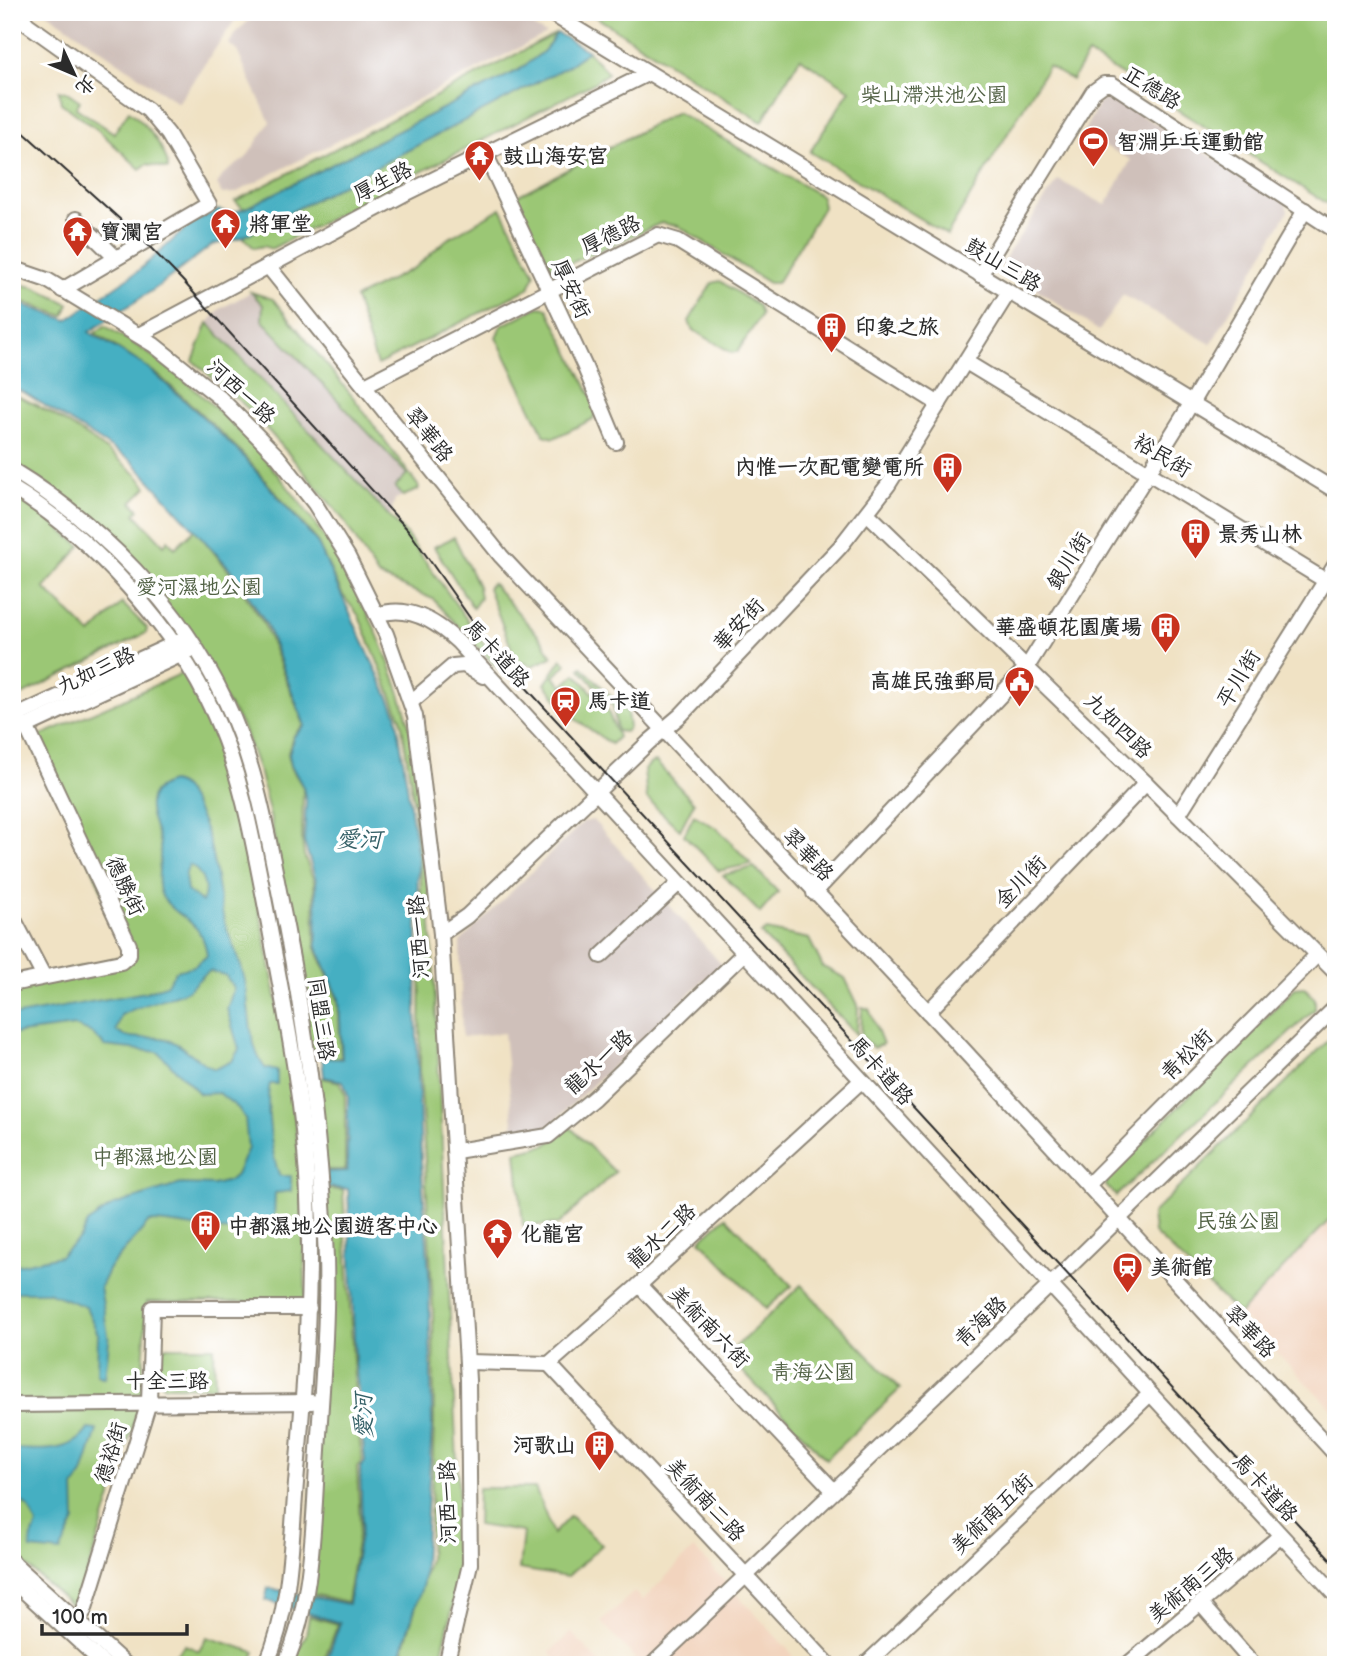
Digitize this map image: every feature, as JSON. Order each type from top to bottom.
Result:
[{"type":"street","name":"鼓山三路","points":[[549,12],[1336,491]]},
{"type":"street","points":[[12,27],[20,13],[27,24],[148,110],[169,134],[209,204],[114,256],[62,290],[47,279],[12,268]]},
{"type":"street","name":"厚生路","points":[[139,335],[404,194],[649,73]]},
{"type":"street","name":"正德路","points":[[980,275],[1093,92],[1104,84],[1112,84],[1336,230]]},
{"type":"street","name":"厚安街","points":[[486,155],[584,365],[616,442]]},
{"type":"street","name":"銀川街","points":[[814,893],[1027,667],[1191,403],[1305,210]]},
{"type":"street","points":[[76,219],[114,256]]},
{"type":"street","name":"厚德路","points":[[365,386],[547,289],[657,236],[673,238],[939,404]]},
{"type":"street","name":"翠華路","points":[[268,266],[501,556],[928,1012],[1336,1455]]},
{"type":"street","name":"河西一路","points":[[62,290],[139,335],[182,365],[219,397],[278,457],[327,522],[377,614],[415,716],[429,810],[441,934],[467,1362],[470,1564],[446,1665]]},
{"type":"street","name":"華安街","points":[[441,934],[467,916],[664,730],[786,605],[868,514],[1008,293]]},
{"type":"street","name":"裕民街","points":[[966,362],[1331,583]]},
{"type":"street","name":"同盟三路","points":[[12,470],[33,482],[121,558],[172,612],[193,642],[228,705],[264,815],[288,939],[321,1174],[326,1262],[321,1402],[311,1554],[303,1603],[285,1665]]},
{"type":"street","points":[[18,491],[33,482]]},
{"type":"street","name":"同盟三路","points":[[18,491],[73,533],[109,569],[177,649],[214,713],[232,760],[250,822],[294,1063],[307,1175],[309,1308],[303,1401],[285,1599],[281,1624],[266,1665]]},
{"type":"street","name":"九如四路","points":[[868,514],[1146,783],[1336,972]]},
{"type":"street","points":[[109,569],[121,558]]},
{"type":"street","name":"平川街","points":[[1178,815],[1331,583],[1336,564]]},
{"type":"street","name":"馬卡道路","points":[[377,614],[396,610],[435,622],[458,642],[678,884],[1336,1595]]},
{"type":"street","name":"九如三路","points":[[12,718],[193,642]]},
{"type":"street","name":"九如三路","points":[[12,733],[177,649]]},
{"type":"street","points":[[411,702],[458,664],[470,667],[501,689]]},
{"type":"street","name":"德勝街","points":[[12,984],[121,962],[129,955],[129,945],[26,726]]},
{"type":"street","name":"金川街","points":[[928,1012],[1146,783]]},
{"type":"street","points":[[601,956],[678,884]]},
{"type":"street","points":[[12,916],[44,977]]},
{"type":"street","name":"龍水一路","points":[[456,1151],[548,1136],[594,1098],[744,953]]},
{"type":"street","name":"青松街","points":[[1088,1185],[1317,955]]},
{"type":"street","name":"青海路","points":[[652,1665],[1336,1007]]},
{"type":"street","name":"龍水二路","points":[[549,1364],[861,1081]]},
{"type":"street","name":"美術南六街","points":[[639,1285],[834,1491]]},
{"type":"street","name":"德裕街","points":[[73,1626],[149,1402],[152,1308],[309,1308]]},
{"type":"street","points":[[467,1362],[549,1364]]},
{"type":"street","name":"美術南二路","points":[[549,1364],[829,1665]]},
{"type":"street","name":"美術南五街","points":[[865,1665],[1149,1395]]},
{"type":"street","name":"十全三路","points":[[12,1405],[321,1402]]},
{"type":"street","name":"美術南三路","points":[[1127,1665],[1280,1536]]},
{"type":"street","points":[[13,1569],[73,1626],[105,1665]]},
{"type":"street","points":[[1201,1604],[1254,1665]]},
{"type":"street","points":[[73,1626],[126,1665]]},
{"type":"shaded area","points":[[46,12],[224,12],[235,20],[178,103]]},
{"type":"shaded area","points":[[259,12],[508,12],[546,34],[235,193],[222,194],[217,184],[224,174],[246,158],[270,122],[237,51],[229,44],[236,32]]},
{"type":"shaded area","points":[[1114,99],[1285,200],[1288,211],[1211,344],[1123,295],[1099,331],[1000,265],[1058,180],[1106,205],[1131,160],[1082,134],[1100,101]]},
{"type":"shaded area","points":[[251,292],[263,305],[263,320],[408,474],[395,487],[403,496],[395,499],[390,517],[208,323],[220,309]]},
{"type":"shaded area","points":[[593,820],[721,964],[546,1129],[514,1132],[504,1033],[462,1037],[460,942],[583,822]]},
{"type":"shaded area","points":[[1336,1213],[1336,1413],[1239,1314]]},
{"type":"shaded area","points":[[694,1548],[793,1655],[783,1665],[628,1665],[635,1658],[601,1622],[634,1592],[643,1600]]},
{"type":"shaded area","points":[[571,1632],[602,1665],[559,1665],[550,1652]]},
{"type":"green space","name":"柴山滯洪池公園","points":[[588,12],[1336,12],[1336,209],[1088,54],[1072,80],[1048,66],[947,235],[810,152],[850,90],[800,58],[762,122]]},
{"type":"green space","points":[[557,33],[544,51],[519,70],[244,209],[235,201]]},
{"type":"green space","points":[[588,51],[608,73],[592,84],[271,249],[264,246],[254,248],[243,237],[568,66]]},
{"type":"green space","points":[[59,91],[67,92],[80,101],[76,108],[114,133],[129,111],[154,137],[164,154],[168,169],[147,164],[140,169],[98,130],[61,103]]},
{"type":"green space","points":[[677,112],[821,196],[823,207],[777,283],[769,283],[678,226],[661,223],[560,268],[549,266],[515,197]]},
{"type":"green space","points":[[501,208],[535,274],[529,288],[377,365],[355,298],[416,267],[446,240]]},
{"type":"green space","points":[[720,281],[758,306],[761,315],[738,351],[732,353],[692,329],[689,321],[712,283]]},
{"type":"green space","points":[[12,283],[34,287],[69,304],[64,316],[12,298]]},
{"type":"green space","points":[[251,292],[273,299],[353,397],[419,487],[418,490],[403,496],[395,487],[407,474],[262,320],[263,305]]},
{"type":"green space","points":[[538,307],[547,308],[598,409],[593,419],[554,438],[544,435],[496,337],[501,326]]},
{"type":"green space","points":[[208,323],[405,533],[500,666],[498,669],[433,599],[378,576],[343,519],[288,453],[251,411],[193,361]]},
{"type":"green space","points":[[105,326],[156,359],[205,398],[250,442],[291,491],[328,543],[360,598],[386,655],[406,713],[420,780],[426,848],[459,1505],[460,1576],[439,1665],[399,1665],[429,1559],[434,1424],[433,1309],[420,1069],[421,882],[414,805],[401,719],[359,616],[342,594],[315,538],[239,450],[193,406],[158,375],[95,333]]},
{"type":"green space","name":"愛河濕地公園","points":[[12,394],[84,434],[137,475],[147,487],[132,502],[139,510],[135,514],[164,545],[168,540],[175,548],[195,529],[230,572],[263,622],[304,725],[293,736],[288,753],[290,766],[303,787],[302,841],[304,855],[314,881],[315,946],[338,1000],[341,1058],[311,1057],[271,820],[260,774],[242,725],[121,548],[65,496],[12,462]]},
{"type":"green space","points":[[23,500],[81,546],[44,588],[91,634],[122,603],[147,628],[146,633],[12,700],[12,505]]},
{"type":"green space","points":[[454,537],[478,586],[480,598],[473,608],[434,547]]},
{"type":"green space","points":[[492,583],[544,642],[552,657],[532,666],[516,660],[488,588]]},
{"type":"green space","points":[[562,659],[566,664],[554,677],[563,686],[576,674],[607,709],[618,737],[611,744],[571,716],[545,684]]},
{"type":"green space","points":[[582,667],[627,712],[629,727],[625,732],[617,731],[613,706],[580,669]]},
{"type":"green space","name":"中都濕地公園","points":[[185,672],[213,724],[242,817],[289,1065],[301,1176],[306,1302],[147,1302],[141,1400],[77,1606],[70,1604],[12,1553],[12,984],[129,955],[37,737]]},
{"type":"green space","points":[[656,762],[694,803],[680,830],[647,799],[644,770]]},
{"type":"green space","points":[[694,815],[718,829],[751,864],[719,871],[684,835]]},
{"type":"green space","points":[[754,867],[778,892],[760,913],[723,875]]},
{"type":"green space","points":[[766,930],[809,939],[823,967],[845,978],[858,1005],[857,1035],[761,934]]},
{"type":"green space","points":[[1304,987],[1315,999],[1315,1009],[1116,1196],[1106,1186],[1107,1179],[1295,988]]},
{"type":"green space","points":[[862,1007],[869,1009],[883,1044],[873,1048],[861,1035]]},
{"type":"green space","name":"民強公園","points":[[1336,1033],[1336,1213],[1239,1314],[1154,1233],[1152,1214]]},
{"type":"green space","points":[[314,1079],[340,1082],[345,1094],[345,1170],[323,1170]]},
{"type":"green space","points":[[570,1127],[615,1172],[559,1224],[523,1226],[516,1152],[546,1145]]},
{"type":"green space","points":[[324,1189],[343,1190],[355,1394],[362,1461],[357,1467],[360,1523],[347,1602],[307,1593]]},
{"type":"green space","points":[[726,1217],[792,1286],[766,1309],[700,1240]]},
{"type":"green space","name":"青海公園","points":[[801,1285],[900,1389],[826,1459],[727,1355]]},
{"type":"green space","points":[[157,1347],[214,1347],[215,1387],[165,1386],[158,1379]]},
{"type":"green space","points":[[478,1488],[535,1488],[553,1534],[570,1516],[602,1545],[567,1577],[519,1569],[523,1532],[477,1525]]},
{"type":"green space","points":[[309,1616],[338,1624],[322,1665],[291,1665],[306,1635]]},
{"type":"green space","points":[[207,1637],[255,1652],[249,1665],[166,1665],[185,1645],[199,1651]]},
{"type":"water","name":"愛河","points":[[557,33],[588,51],[568,66],[243,237],[212,245],[156,288],[89,332],[147,367],[205,419],[241,454],[317,542],[396,713],[418,857],[416,1009],[421,1160],[429,1274],[432,1425],[423,1583],[397,1665],[325,1665],[340,1623],[265,1600],[268,1588],[348,1604],[362,1524],[360,1467],[365,1462],[355,1362],[348,1189],[325,1187],[324,1172],[347,1171],[348,1095],[343,1081],[324,1077],[322,1058],[342,1059],[339,999],[317,947],[316,880],[304,842],[306,801],[289,754],[294,736],[305,726],[266,623],[234,573],[132,461],[25,393],[12,388],[12,301],[67,320],[138,271],[192,223],[218,210],[230,213],[244,209],[519,70],[544,51]]},
{"type":"water","points":[[176,783],[185,790],[201,819],[211,847],[224,920],[245,981],[255,1049],[265,1068],[277,1071],[277,1084],[270,1084],[269,1092],[270,1130],[277,1168],[280,1176],[291,1176],[291,1191],[275,1193],[274,1219],[248,1230],[214,1230],[149,1222],[109,1268],[100,1287],[109,1341],[105,1378],[97,1375],[98,1334],[86,1307],[48,1292],[12,1292],[12,1266],[60,1256],[80,1238],[87,1223],[114,1205],[181,1184],[213,1185],[229,1181],[236,1175],[248,1148],[245,1118],[238,1108],[219,1093],[200,1094],[158,1052],[105,1046],[92,1033],[75,1026],[12,1034],[12,1016],[146,992],[166,985],[176,971],[194,966],[207,956],[201,934],[169,905],[160,892],[160,845],[150,804],[159,787]],"holes":[[[189,864],[198,871],[203,881],[205,891],[202,902],[187,891],[185,876]],[[210,971],[225,975],[234,988],[227,1009],[239,1049],[232,1061],[215,1069],[166,1039],[127,1036],[116,1031],[121,1015],[184,992]]]},
{"type":"water","points":[[88,1429],[97,1430],[83,1474],[74,1487],[75,1521],[60,1552],[31,1549],[30,1542],[37,1525],[29,1508],[12,1493],[12,1449],[43,1450],[64,1447],[81,1437]]},
{"type":"tram line","points":[[12,122],[143,240],[182,280],[409,531],[496,655],[1336,1565]]},
{"type":"place","name":"智淵乒乓運動館","points":[[1094,169]]},
{"type":"place","name":"鼓山海安宮","points":[[480,183]]},
{"type":"place","name":"將軍堂","points":[[226,251]]},
{"type":"place","name":"寶瀾宮","points":[[77,259]]},
{"type":"place","name":"印象之旅","points":[[832,354]]},
{"type":"place","name":"內惟一次配電變電所","points":[[947,494]]},
{"type":"place","name":"景秀山林","points":[[1195,561]]},
{"type":"place","name":"華盛頓花園廣場","points":[[1165,654]]},
{"type":"place","name":"高雄民強郵局","points":[[1019,708]]},
{"type":"place","name":"馬卡道","points":[[565,728]]},
{"type":"place","name":"中都濕地公園遊客中心","points":[[205,1253]]},
{"type":"place","name":"化龍宮","points":[[498,1261]]},
{"type":"place","name":"美術館","points":[[1127,1294]]},
{"type":"place","name":"河歌山","points":[[599,1472]]}]
